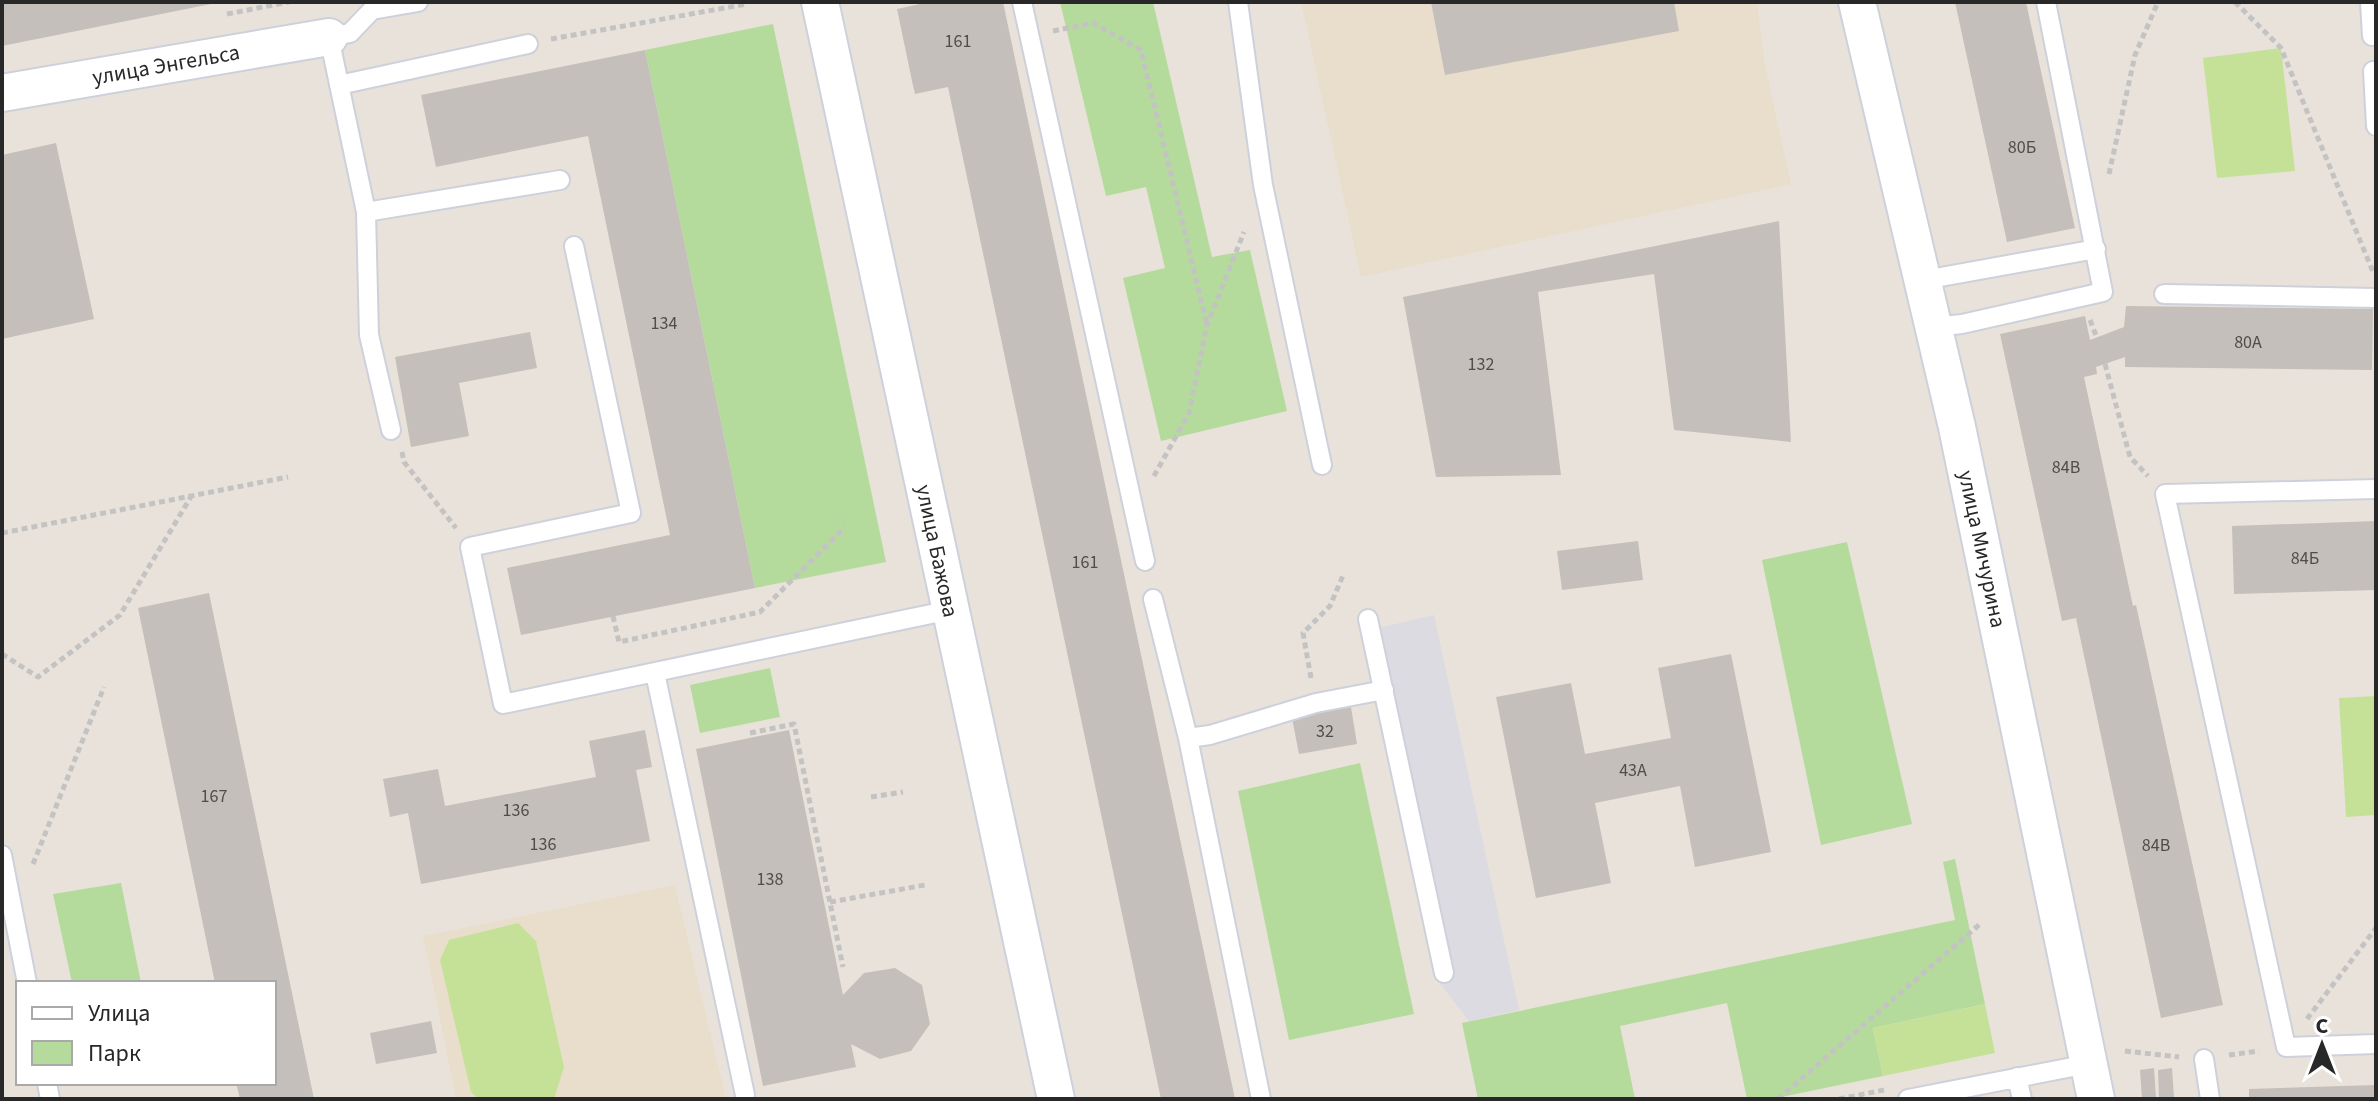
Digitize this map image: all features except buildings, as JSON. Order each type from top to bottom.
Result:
[{"type":"street","name":"улица Бажова","points":[[820,2],[1056,1099]]},
{"type":"street","name":"улица Мичурина","points":[[1857,2],[1924,280],[2096,1099]]},
{"type":"street","name":"улица Энгельса","points":[[2,93],[329,37]]},
{"type":"lane","points":[[391,430],[369,335],[366,212],[329,37],[350,33],[372,10],[418,2]]},
{"type":"lane","points":[[1022,2],[1145,561]]},
{"type":"lane","points":[[1238,2],[1263,185],[1322,465]]},
{"type":"lane","points":[[1934,327],[1962,324],[2103,292],[2046,2]]},
{"type":"lane","points":[[2370,2],[2372,36]]},
{"type":"lane","points":[[339,85],[528,44]]},
{"type":"lane","points":[[2373,71],[2376,126]]},
{"type":"lane","points":[[366,212],[560,180]]},
{"type":"lane","points":[[574,246],[631,513],[470,547],[503,704],[950,610]]},
{"type":"lane","points":[[1924,280],[2096,249]]},
{"type":"lane","points":[[2164,294],[2376,298]]},
{"type":"lane","points":[[2376,489],[2165,494],[2286,1047],[2376,1044]]},
{"type":"lane","points":[[1153,599],[1188,738],[1261,1099]]},
{"type":"lane","points":[[1368,619],[1444,973]]},
{"type":"lane","points":[[655,673],[745,1095]]},
{"type":"lane","points":[[1188,738],[1210,735],[1316,703],[1384,690]]},
{"type":"lane","points":[[2,855],[27,981]]},
{"type":"lane","points":[[2204,1059],[2210,1099]]},
{"type":"lane","points":[[1908,1099],[2088,1064]]},
{"type":"lane","points":[[2017,1077],[2022,1099]]},
{"type":"path","points":[[2108,177],[2135,55],[2158,2]]},
{"type":"path","points":[[2235,2],[2281,48],[2376,278]]},
{"type":"path","points":[[528,44],[747,4]]},
{"type":"path","points":[[1030,36],[1093,23],[1141,50],[1207,325]]},
{"type":"path","points":[[1131,499],[1158,471],[1189,413],[1207,325],[1263,185]]},
{"type":"path","points":[[2094,329],[2097,338]]},
{"type":"path","points":[[2105,364],[2130,457],[2165,494]]},
{"type":"path","points":[[2,533],[288,477]]},
{"type":"path","points":[[2,654],[38,677],[120,615],[192,495]]},
{"type":"path","points":[[613,616],[619,642],[760,612],[845,527]]},
{"type":"path","points":[[1316,703],[1303,633],[1330,606],[1344,573]]},
{"type":"path","points":[[13,913],[104,687]]},
{"type":"path","points":[[750,733],[794,724],[843,967]]},
{"type":"path","points":[[871,797],[903,792]]},
{"type":"path","points":[[830,902],[925,885]]},
{"type":"path","points":[[1778,1099],[1980,924]]},
{"type":"path","points":[[2286,1047],[2376,928]]},
{"type":"shaded area","points":[[1301,2],[1757,2],[1765,65],[1791,184],[1361,277]]},
{"type":"shaded area","points":[[1434,615],[1519,1010],[1469,1021],[1435,977],[1361,632]]},
{"type":"shaded area","points":[[675,885],[726,1099],[456,1099],[423,936]]},
{"type":"green space","points":[[1060,2],[1153,2],[1212,257],[1250,250],[1287,411],[1161,441],[1123,278],[1165,268],[1146,187],[1106,196]]},
{"type":"green space","points":[[773,24],[886,562],[755,588],[645,50]]},
{"type":"green space","points":[[2281,48],[2295,171],[2217,178],[2203,58]]},
{"type":"green space","points":[[1847,542],[1912,824],[1821,845],[1762,560]]},
{"type":"green space","points":[[770,668],[780,717],[700,733],[690,685]]},
{"type":"green space","points":[[2376,696],[2376,815],[2346,817],[2339,698]]},
{"type":"green space","points":[[1360,763],[1414,1014],[1289,1040],[1238,791]]},
{"type":"green space","points":[[1955,859],[1985,1004],[1873,1028],[1883,1076],[1772,1099],[1747,1099],[1727,1003],[1620,1026],[1635,1099],[1478,1099],[1462,1023],[1955,920],[1943,862]]},
{"type":"green space","points":[[121,883],[141,981],[72,981],[53,894]]},
{"type":"green space","points":[[518,923],[536,941],[564,1067],[554,1099],[478,1099],[471,1092],[440,960],[449,940]]},
{"type":"green space","points":[[1985,1004],[1995,1053],[1883,1076],[1873,1028]]}]
